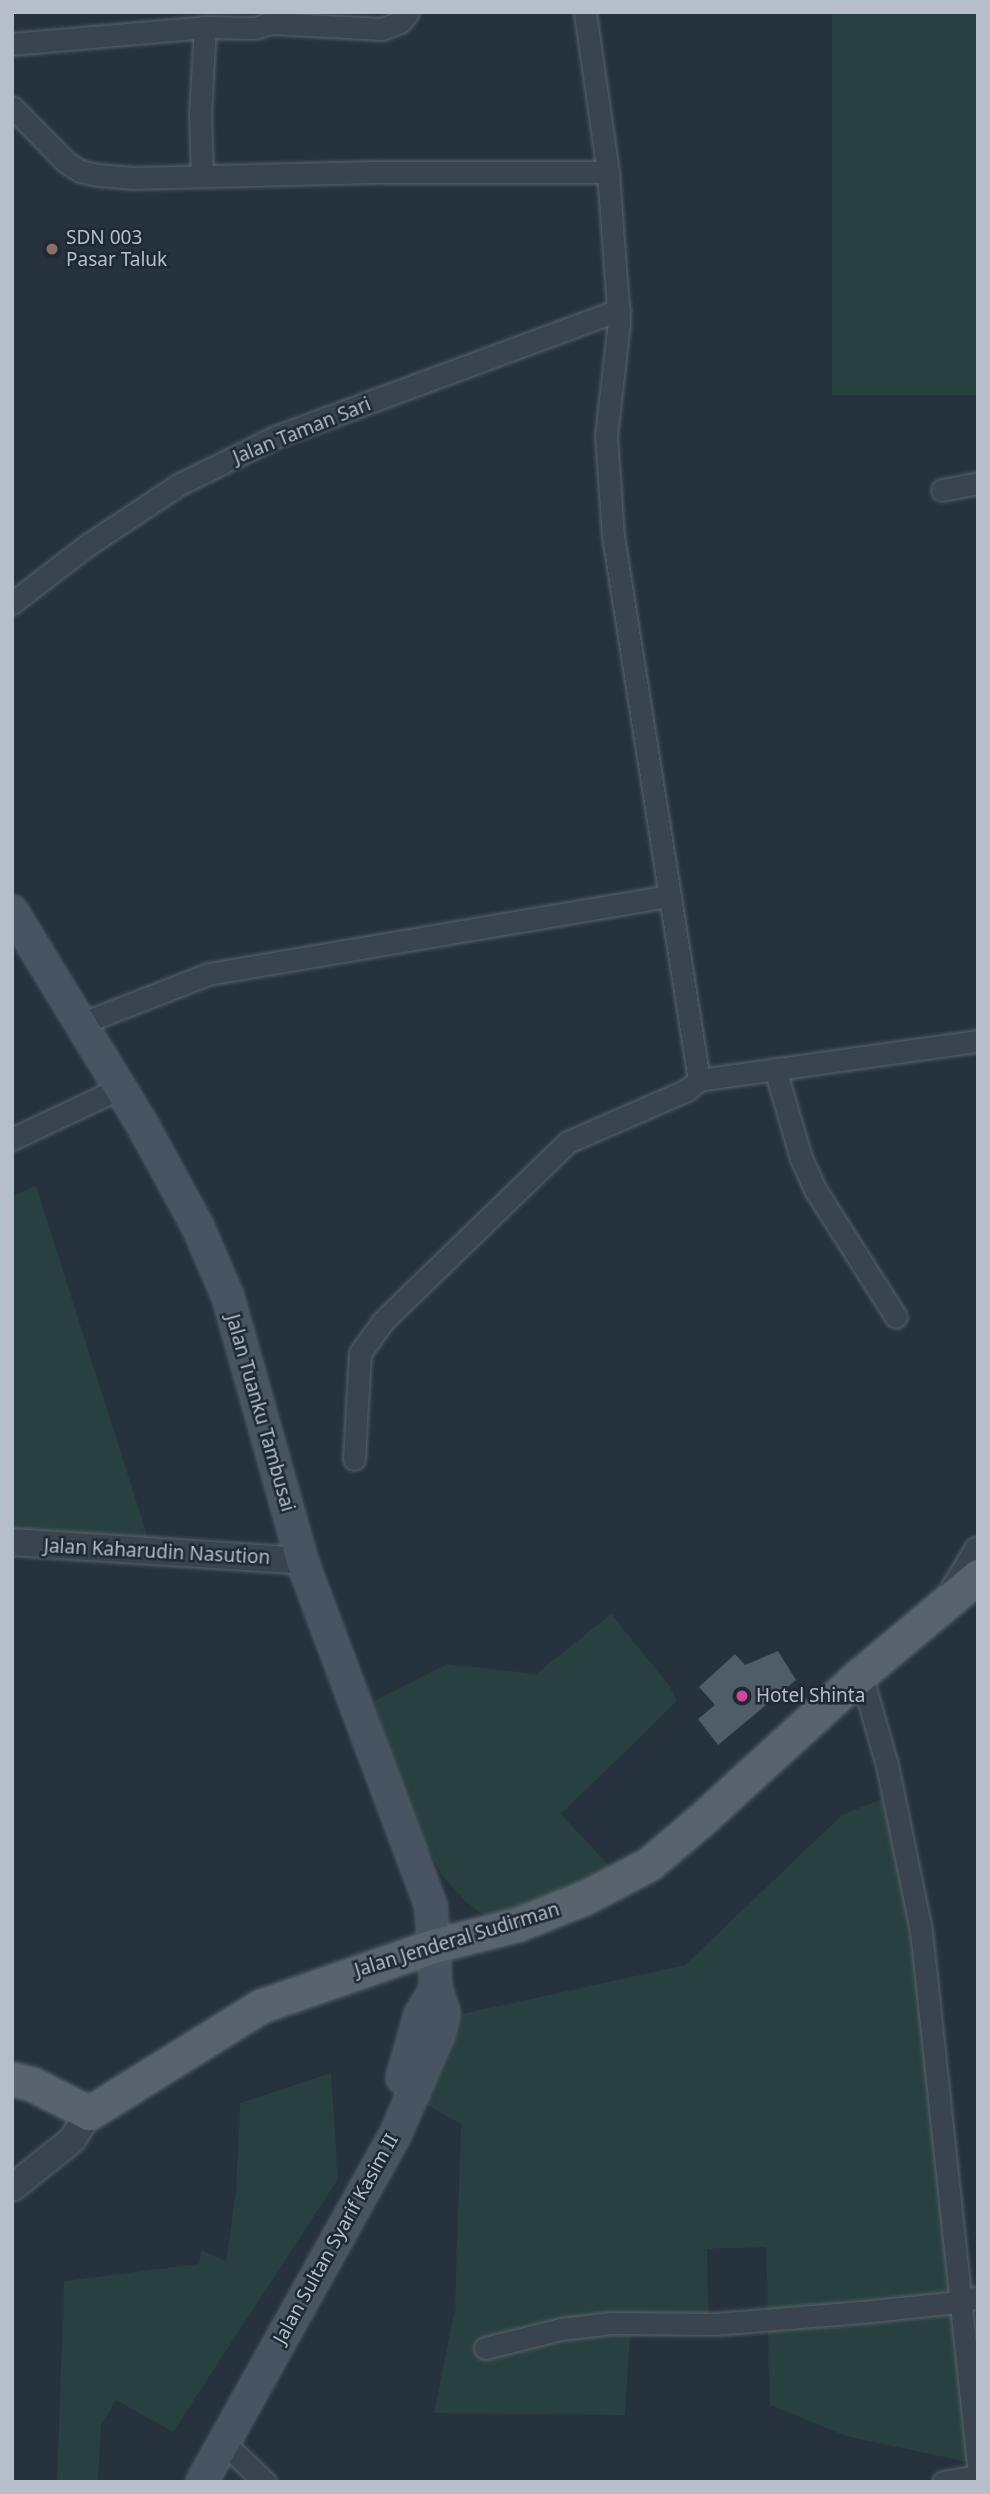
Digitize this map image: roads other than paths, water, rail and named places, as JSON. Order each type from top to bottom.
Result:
[{"type":"main road","name":"Jalan Tuanku Tambusai","points":[[12,911],[120,1088],[198,1227],[228,1297],[302,1561],[431,1906],[433,1946]]},
{"type":"main road","name":"Jalan Jenderal Sudirman","points":[[89,2113],[261,2006],[433,1946],[519,1924],[586,1898],[649,1864],[861,1674],[978,1576]]},
{"type":"main road","name":"Jalan Sultan Syarif Kasim II","points":[[202,2482],[217,2438],[393,2098],[411,2054],[420,2015],[436,1988],[433,1946]]},
{"type":"main road","points":[[19,2077],[89,2113]]},
{"type":"main road","name":"Jalan Sultan Syarif Kasim II","points":[[185,2482],[217,2438]]},
{"type":"street","points":[[12,44],[205,27],[255,28],[278,18],[382,29],[400,22],[408,12]]},
{"type":"street","points":[[585,12],[608,172],[619,310],[606,436],[613,536],[637,672],[699,1080]]},
{"type":"street","points":[[202,175],[200,102],[205,27]]},
{"type":"street","points":[[12,107],[66,162],[80,171],[133,178],[202,175],[608,172]]},
{"type":"street","name":"Jalan Taman Sari","points":[[12,603],[89,544],[178,485],[263,443],[619,310]]},
{"type":"street","points":[[942,490],[978,483]]},
{"type":"street","points":[[80,1024],[208,974],[669,896]]},
{"type":"street","points":[[354,1459],[360,1353],[383,1321],[568,1142],[687,1090],[699,1080],[978,1041]]},
{"type":"street","points":[[775,1069],[801,1158],[816,1191],[896,1317]]},
{"type":"street","points":[[12,1139],[120,1088]]},
{"type":"street","name":"Jalan Kaharudin Nasution","points":[[12,1542],[302,1561]]},
{"type":"street","points":[[949,1599],[978,1550]]},
{"type":"street","points":[[861,1674],[887,1765],[920,1930],[968,2299],[978,2465]]},
{"type":"street","name":"Jalan Jenderal Sudirman","points":[[12,2188],[72,2140],[89,2113]]},
{"type":"street","points":[[485,2348],[561,2329],[612,2323],[715,2324],[968,2299]]},
{"type":"street","points":[[217,2438],[265,2482]]},
{"type":"street","points":[[943,2482],[978,2476]]},
{"type":"place","name":"SDN 003 Pasar Taluk","points":[[52,249]]},
{"type":"place","name":"Hotel Shinta","points":[[742,1696]]}]
